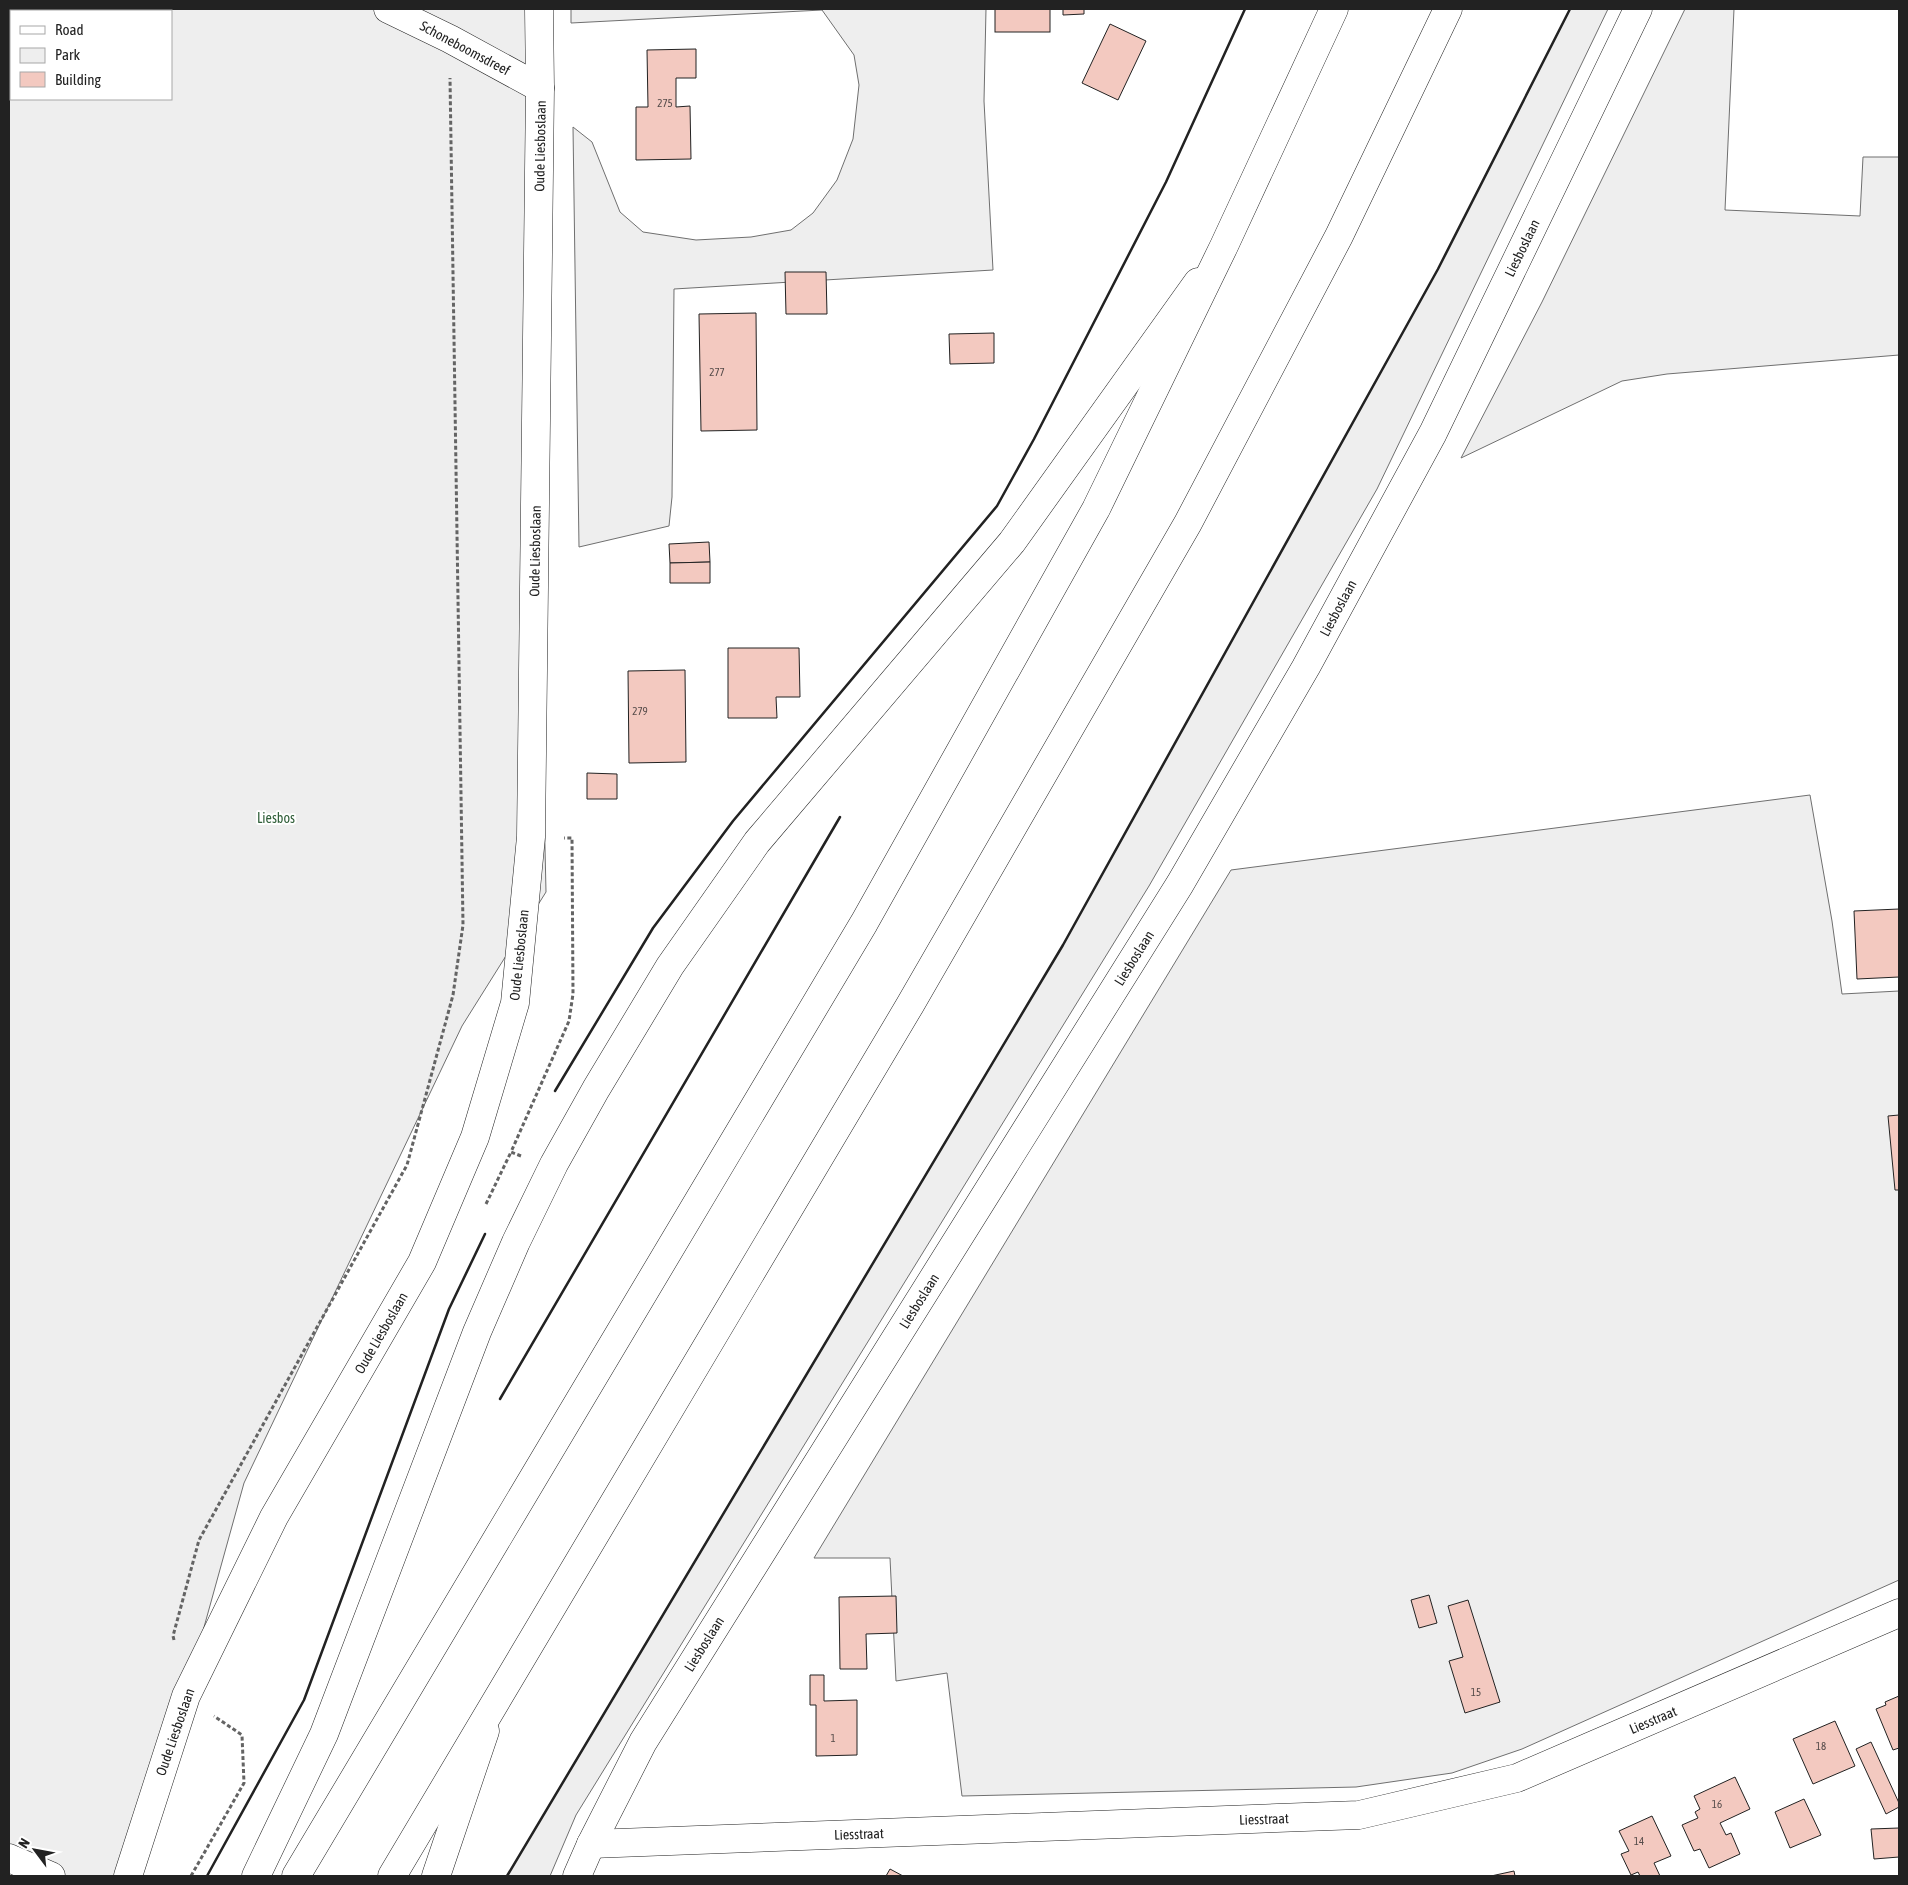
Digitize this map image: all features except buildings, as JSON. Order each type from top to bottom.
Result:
[{"type":"main road","name":"Schoneboomsdreef","points":[[388,9],[450,39],[540,88]]},
{"type":"main road","name":"Oude Liesboslaan","points":[[128,1876],[186,1696],[274,1517],[422,1262],[475,1137],[516,1003],[531,837],[540,88],[539,9]]},
{"type":"main road","points":[[296,1876],[864,923],[1096,509],[1224,246],[1334,9]]},
{"type":"main road","points":[[392,1876],[910,1006],[1188,523],[1339,236],[1448,9]]},
{"type":"main road","name":"Liesboslaan","points":[[576,1876],[644,1742],[1180,884],[1301,676],[1433,433],[1638,9]]},
{"type":"main road","points":[[256,1876],[324,1734],[478,1332],[512,1251],[554,1164],[596,1088],[670,966],[757,842],[1012,542],[1224,246]]},
{"type":"main road","name":"Liesstraat","points":[[591,1844],[1360,1815],[1517,1778],[1899,1613]]},
{"type":"main road","points":[[436,1876],[495,1702]]},
{"type":"main road","points":[[9,1858],[51,1876]]},
{"type":"path","points":[[175,1645],[174,1636],[199,1540],[407,1165],[452,995],[463,926],[450,39]]},
{"type":"path","points":[[524,1157],[511,1152],[569,1021],[573,994],[572,838],[531,837]]},
{"type":"path","points":[[186,1696],[242,1735],[244,1783],[191,1876]]},
{"type":"green space","name":"Liesbos","points":[[9,9],[526,9],[546,892],[462,1026],[244,1483],[135,1876],[9,1876]]},
{"type":"green space","points":[[571,9],[986,9],[984,101],[993,270],[674,289],[672,497],[669,526],[579,547],[573,127],[592,142],[620,212],[643,232],[696,240],[751,237],[791,230],[813,213],[837,180],[853,139],[859,85],[854,55],[822,10],[571,23]]},
{"type":"green space","points":[[1570,9],[1608,9],[1377,489],[1149,886],[576,1815],[550,1876],[507,1876],[1063,945],[1438,269]]},
{"type":"green space","points":[[1685,9],[1734,9],[1725,210],[1860,216],[1863,157],[1899,157],[1899,355],[1667,374],[1622,381],[1461,458],[1542,302]]},
{"type":"green space","points":[[1810,795],[1832,921],[1842,994],[1899,991],[1899,1580],[1522,1749],[1452,1773],[1356,1787],[962,1796],[947,1673],[896,1681],[890,1558],[814,1558],[1231,870]]},
{"type":"wall","points":[[555,1091],[653,928],[733,821],[997,506],[1034,439],[1166,182],[1245,9]]},
{"type":"wall","points":[[507,1876],[1063,945],[1438,269],[1570,9]]},
{"type":"wall","points":[[500,1399],[840,817]]},
{"type":"wall","points":[[207,1876],[304,1700],[449,1309],[485,1234]]}]
